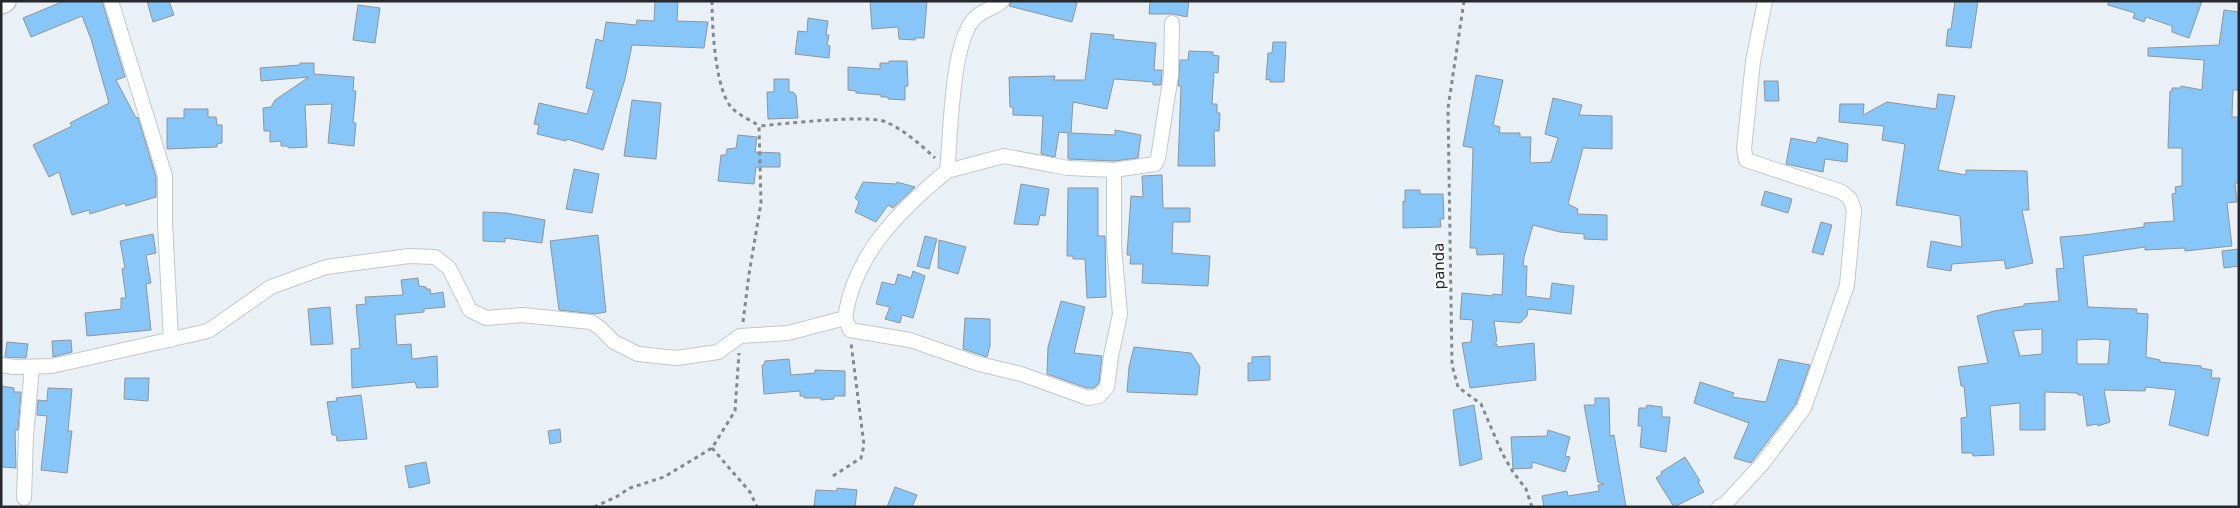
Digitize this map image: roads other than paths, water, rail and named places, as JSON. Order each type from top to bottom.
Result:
[{"type":"main road","points":[[1,3],[5,1]]},
{"type":"street","points":[[111,1],[165,176],[165,224],[171,340]]},
{"type":"street","points":[[947,171],[956,69],[966,31],[974,18],[1002,1]]},
{"type":"street","points":[[1719,507],[1725,504],[1763,463],[1804,408],[1847,285],[1854,210],[1850,199],[1842,192],[1746,160],[1744,148],[1752,70],[1765,1]]},
{"type":"street","points":[[847,324],[847,301],[865,260],[886,228],[947,171],[1004,156],[1068,168],[1114,170],[1155,164],[1158,158],[1171,75],[1172,23]]},
{"type":"street","points":[[1,365],[52,366],[138,345],[171,340],[208,331],[271,287],[326,267],[409,256],[435,257],[449,268],[470,310],[486,318],[522,315],[591,322],[614,342],[638,354],[677,358],[718,352],[740,336],[788,333],[847,324],[910,340],[979,364],[1021,374],[1088,398],[1099,396],[1107,388],[1111,356],[1120,314],[1114,246],[1114,170]]},
{"type":"street","points":[[24,498],[26,435],[32,367]]}]
